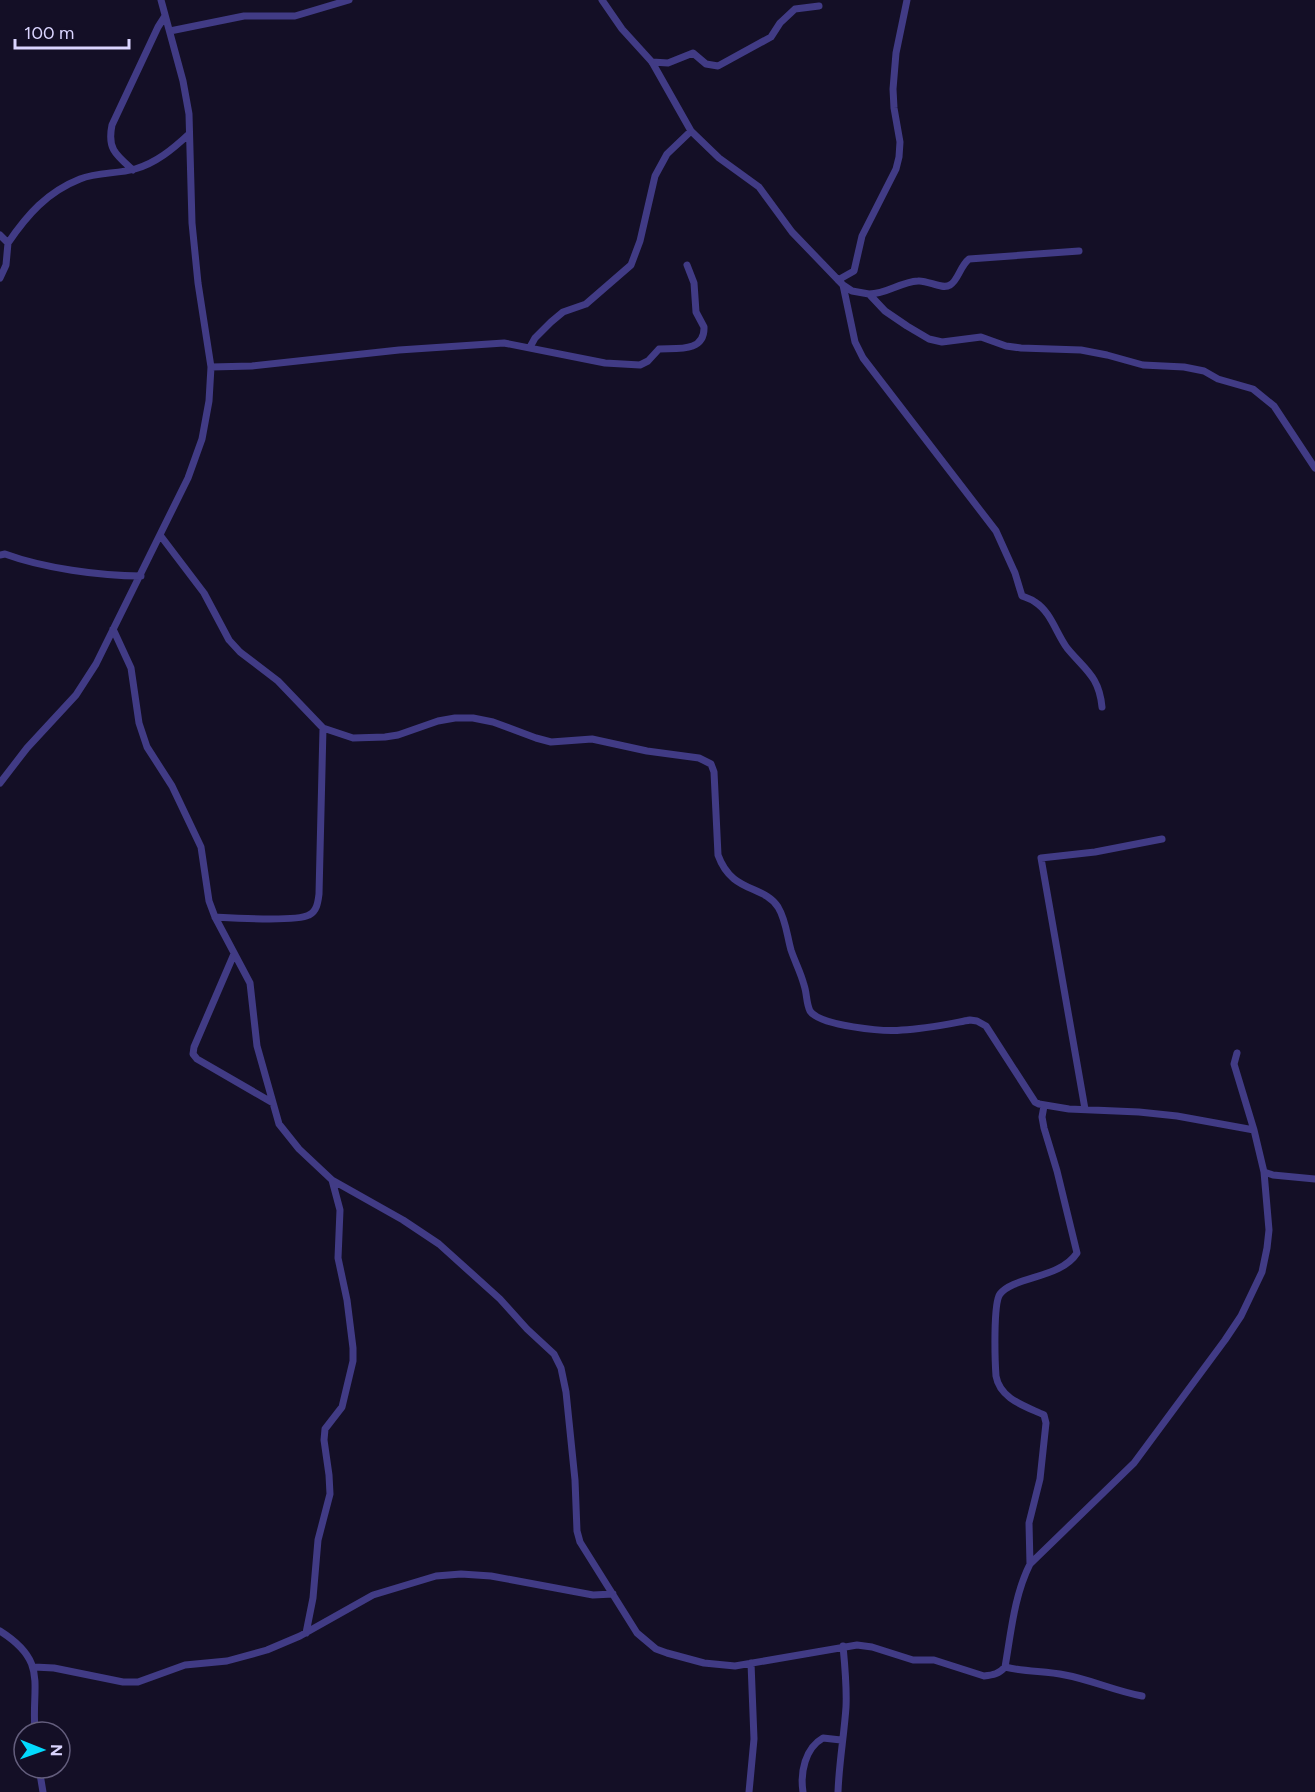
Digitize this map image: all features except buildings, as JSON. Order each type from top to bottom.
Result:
[{"type":"street","points":[[0,783],[27,748],[76,695],[96,664],[188,478],[202,440],[209,401],[211,367],[198,283],[192,223],[189,114],[183,81],[161,0]]},
{"type":"street","points":[[170,31],[244,16],[295,16],[349,0]]},
{"type":"street","points":[[602,0],[622,28],[652,62],[691,131],[719,158],[759,187],[792,232],[852,291],[869,294],[882,293],[909,282],[925,281],[948,286],[952,285],[962,264],[969,259],[1079,251]]},
{"type":"street","points":[[841,282],[854,272],[862,236],[896,170],[900,142],[893,89],[896,53],[907,0]]},
{"type":"street","points":[[652,62],[668,63],[693,53],[706,64],[718,66],[771,37],[780,23],[795,9],[819,6]]},
{"type":"street","points":[[133,170],[111,147],[112,125],[165,16]]},
{"type":"street","points":[[530,347],[535,338],[563,312],[586,304],[631,265],[640,241],[655,176],[667,154],[691,131]]},
{"type":"street","points":[[0,278],[6,265],[8,243],[40,202],[81,178],[133,170],[149,163],[172,150],[189,134]]},
{"type":"street","points":[[0,235],[8,243]]},
{"type":"street","points":[[211,367],[274,364],[454,345],[504,343],[605,363],[640,365],[648,361],[658,349],[680,349],[693,346],[702,339],[704,327],[696,312],[694,283],[687,265]]},
{"type":"street","points":[[841,282],[855,342],[863,358],[996,531],[1015,573],[1022,596],[1037,603],[1046,611],[1068,648],[1088,669],[1096,682],[1102,707]]},
{"type":"street","points":[[869,294],[885,311],[929,339],[942,342],[981,337],[1005,346],[1081,350],[1143,365],[1184,367],[1253,389],[1274,406],[1315,468]]},
{"type":"street","points":[[160,535],[204,593],[229,640],[246,657],[278,681],[323,728],[353,738],[385,737],[438,721],[472,718],[493,722],[536,738],[551,741],[592,739],[647,752],[699,758],[711,764],[714,772],[718,855],[721,864],[729,876],[746,888],[767,897],[776,905],[784,918],[790,947],[805,987],[811,1012],[818,1018],[828,1022],[872,1029],[900,1031],[970,1020],[977,1021],[986,1026],[1035,1102],[1044,1106],[1177,1116],[1254,1130]]},
{"type":"street","points":[[2,553],[36,564],[141,576]]},
{"type":"street","points":[[113,629],[131,668],[139,723],[147,747],[172,786],[201,847],[209,901],[250,983],[255,1034],[279,1124],[310,1161],[332,1180],[403,1220],[439,1244],[500,1299],[554,1354],[561,1368],[566,1392],[575,1480],[577,1531],[580,1542],[637,1633],[656,1649],[704,1663],[735,1666],[856,1645],[872,1647],[913,1660],[934,1660],[984,1676],[993,1676],[1005,1667],[1012,1623],[1023,1578],[1030,1564],[1134,1463],[1226,1340],[1241,1316],[1262,1272],[1269,1230],[1264,1172],[1234,1064],[1237,1053]]},
{"type":"street","points":[[215,917],[301,917],[310,915],[315,909],[319,894],[323,728]]},
{"type":"street","points":[[1085,1109],[1041,858],[1095,852],[1162,839]]},
{"type":"street","points":[[234,954],[193,1054],[197,1059],[273,1103]]},
{"type":"street","points":[[1030,1564],[1029,1523],[1040,1479],[1046,1423],[1044,1415],[1007,1396],[998,1387],[996,1376],[997,1306],[1000,1294],[1008,1288],[1053,1272],[1071,1261],[1077,1253],[1044,1128],[1042,1117],[1044,1106]]},
{"type":"street","points":[[1264,1172],[1315,1179]]},
{"type":"street","points":[[306,1633],[313,1598],[318,1540],[330,1494],[324,1440],[325,1428],[342,1407],[353,1361],[347,1300],[338,1258],[340,1210],[332,1180]]},
{"type":"street","points":[[34,1667],[54,1668],[123,1682],[138,1682],[185,1665],[227,1661],[285,1644],[373,1595],[436,1576],[461,1574],[491,1576],[593,1595],[613,1594]]},
{"type":"street","points":[[0,1631],[19,1645],[34,1667],[35,1720]]},
{"type":"street","points":[[838,1792],[847,1685],[843,1646]]},
{"type":"street","points":[[749,1792],[754,1739],[751,1663]]},
{"type":"street","points":[[1005,1667],[1021,1671],[1066,1675],[1109,1686],[1120,1692],[1142,1696]]},
{"type":"street","points":[[803,1792],[803,1769],[815,1743],[823,1738],[841,1740]]}]
